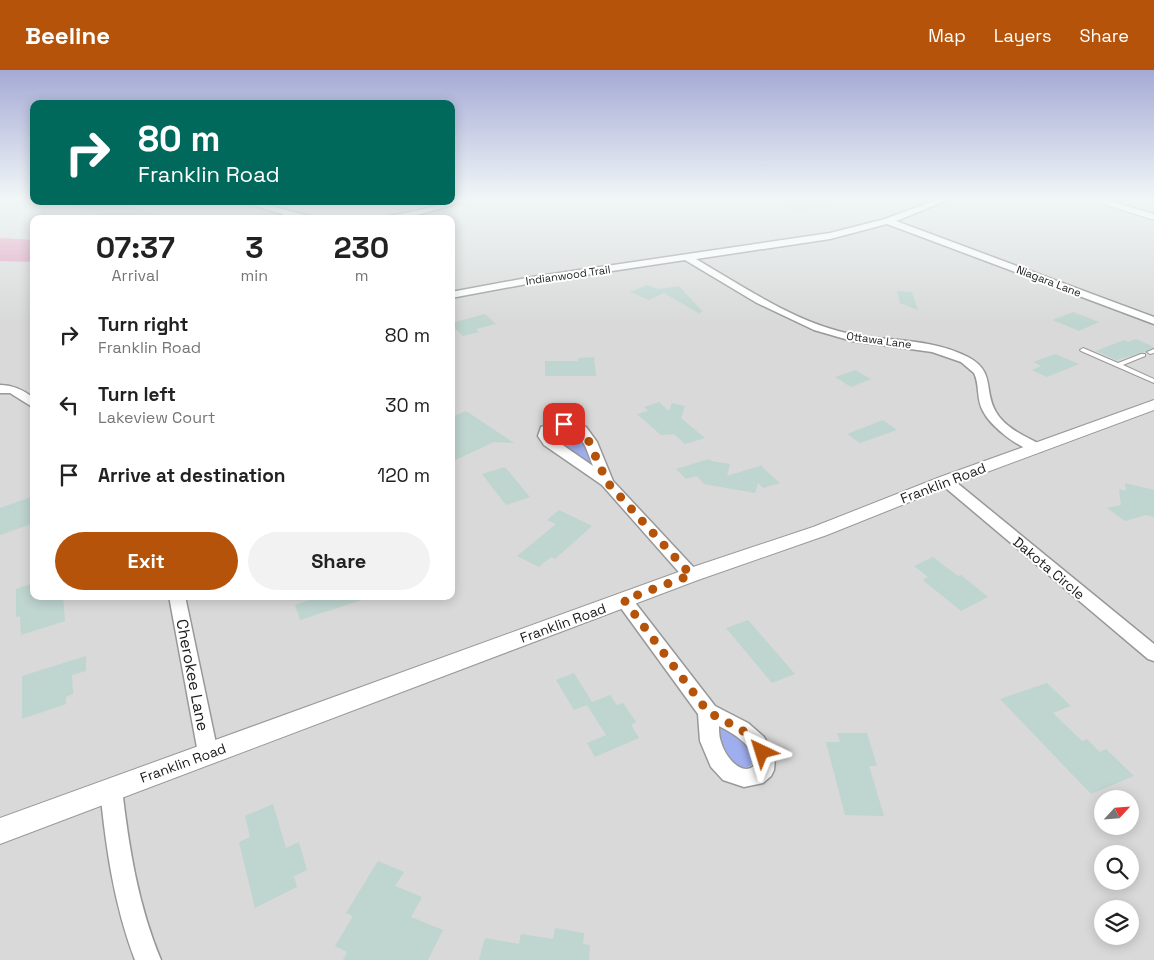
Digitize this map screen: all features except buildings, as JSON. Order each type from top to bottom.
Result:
[{"type":"street","name":"Indianwood Trail","points":[[455,294],[516,283],[810,240]]},
{"type":"street","name":"Niagara Lane","points":[[937,240],[1154,321]]},
{"type":"street","name":"Ottawa Lane","points":[[688,258],[798,320],[818,328],[857,338],[935,349],[968,361],[983,376],[986,404],[997,422],[1036,448]]},
{"type":"street","points":[[2,386],[15,391],[30,401]]},
{"type":"street","name":"Franklin Road","points":[[0,830],[691,575],[820,531],[946,481],[1154,405]]},
{"type":"street","name":"Dakota Circle","points":[[946,481],[1154,654]]},
{"type":"street","points":[[607,482],[691,575]]},
{"type":"street","name":"Cherokee Lane","points":[[178,600],[208,753]]},
{"type":"street","points":[[624,600],[708,712]]},
{"type":"street","points":[[111,789],[123,878],[142,946],[148,960]]},
{"type":"lane","points":[[1083,350],[1154,381]]},
{"type":"lane","points":[[1118,365],[1143,355]]},
{"type":"shaded area","points":[[0,240],[30,240],[30,600],[455,600],[455,240],[1154,240],[1154,960],[0,960]]},
{"type":"shaded area","points":[[0,240],[30,240],[30,262],[0,261]]},
{"type":"shaded area","points":[[569,429],[581,436],[595,465],[593,467],[555,439],[556,431]]},
{"type":"shaded area","points":[[718,727],[734,734],[748,748],[753,755],[753,761],[750,766],[740,768],[728,761],[716,728]]},
{"type":"route","points":[[564,424],[577,427],[586,435],[607,482],[691,575],[624,600],[708,712],[742,730],[751,737],[762,752]]}]
